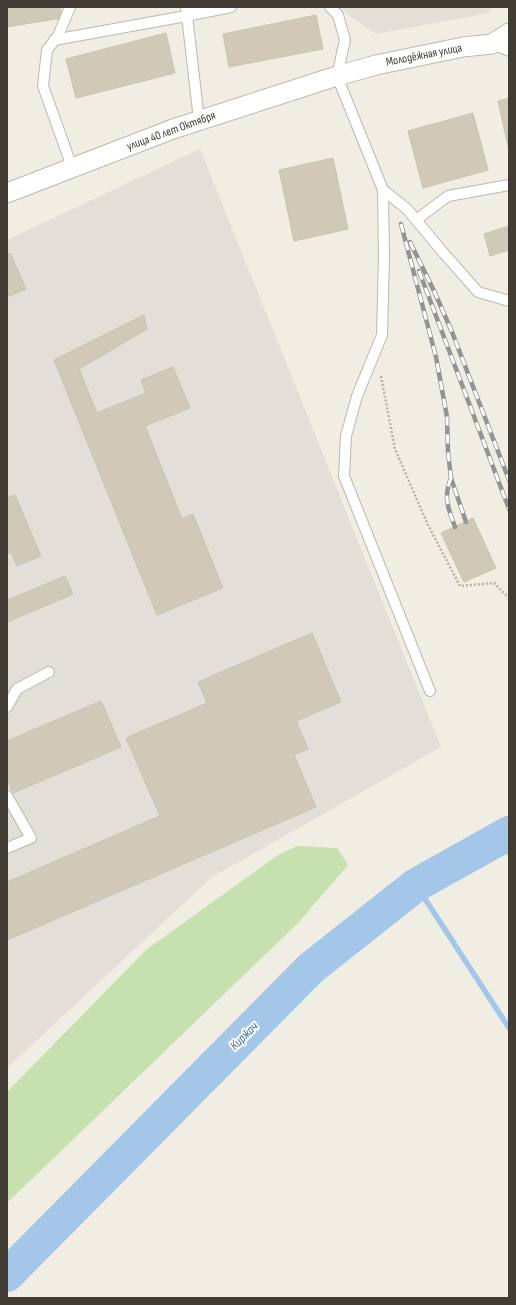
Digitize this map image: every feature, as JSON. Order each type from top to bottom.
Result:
[{"type":"street","name":"Молодёжная улица","points":[[337,76],[376,65],[463,47],[492,44],[509,33]]},
{"type":"street","name":"улица 40 лет Октября","points":[[7,193],[199,120],[337,76]]},
{"type":"lane","points":[[70,7],[58,36],[47,50],[43,86],[72,168]]},
{"type":"lane","points":[[186,11],[194,7]]},
{"type":"lane","points":[[54,40],[186,11],[231,7]]},
{"type":"lane","points":[[330,7],[338,15],[344,40],[337,76],[382,190],[384,256],[382,335],[357,396],[346,436],[344,476],[430,691]]},
{"type":"lane","points":[[186,11],[199,120]]},
{"type":"lane","points":[[492,44],[509,51]]},
{"type":"lane","points":[[416,220],[448,196],[509,185]]},
{"type":"lane","points":[[382,190],[407,209],[478,292],[509,301]]},
{"type":"lane","points":[[7,707],[17,688],[49,672]]},
{"type":"lane","points":[[7,796],[31,838],[7,848]]},
{"type":"path","points":[[376,349],[395,449],[428,525],[460,586],[494,583],[509,598]]},
{"type":"shaded area","points":[[341,7],[491,7],[489,13],[376,34],[351,17]]},
{"type":"shaded area","points":[[200,149],[441,747],[212,877],[7,1068],[7,240]]},
{"type":"green space","points":[[297,846],[337,848],[348,865],[298,923],[7,1203],[7,1092],[146,950],[278,855]]},
{"type":"building","points":[[7,7],[60,7],[62,18],[7,27]]},
{"type":"building","points":[[316,15],[323,49],[229,67],[223,34]]},
{"type":"building","points":[[166,33],[175,73],[76,98],[66,59]]},
{"type":"building","points":[[509,98],[509,150],[498,101]]},
{"type":"building","points":[[473,113],[488,170],[423,188],[408,131]]},
{"type":"building","points":[[333,158],[348,229],[294,241],[279,170]]},
{"type":"building","points":[[509,226],[509,250],[490,256],[484,234]]},
{"type":"building","points":[[10,253],[26,289],[7,297],[7,255]]},
{"type":"building","points":[[144,315],[147,329],[79,369],[97,413],[146,393],[141,380],[173,367],[190,408],[145,426],[182,519],[193,514],[223,588],[157,615],[54,360]]},
{"type":"building","points":[[15,495],[41,556],[17,566],[11,552],[7,554],[7,498]]},
{"type":"building","points":[[473,518],[496,568],[464,582],[441,533]]},
{"type":"building","points":[[65,576],[73,594],[7,622],[7,599],[8,600]]},
{"type":"building","points":[[312,633],[341,702],[296,721],[308,749],[294,755],[316,807],[7,940],[7,882],[160,816],[126,738],[207,703],[198,682]]},
{"type":"building","points":[[101,701],[121,747],[13,793],[7,778],[7,741]]},
{"type":"waterway","name":"Киржач","points":[[7,1275],[311,968],[416,885],[509,833]]},
{"type":"waterway","points":[[501,838],[509,852]]},
{"type":"waterway","points":[[416,885],[509,1028]]},
{"type":"railway","points":[[401,224],[436,357],[447,417],[448,452],[451,478],[466,522]]},
{"type":"railway","points":[[410,242],[452,332],[509,480]]},
{"type":"railway","points":[[419,271],[509,509]]},
{"type":"railway","points":[[451,478],[447,491],[447,502],[455,527]]}]
